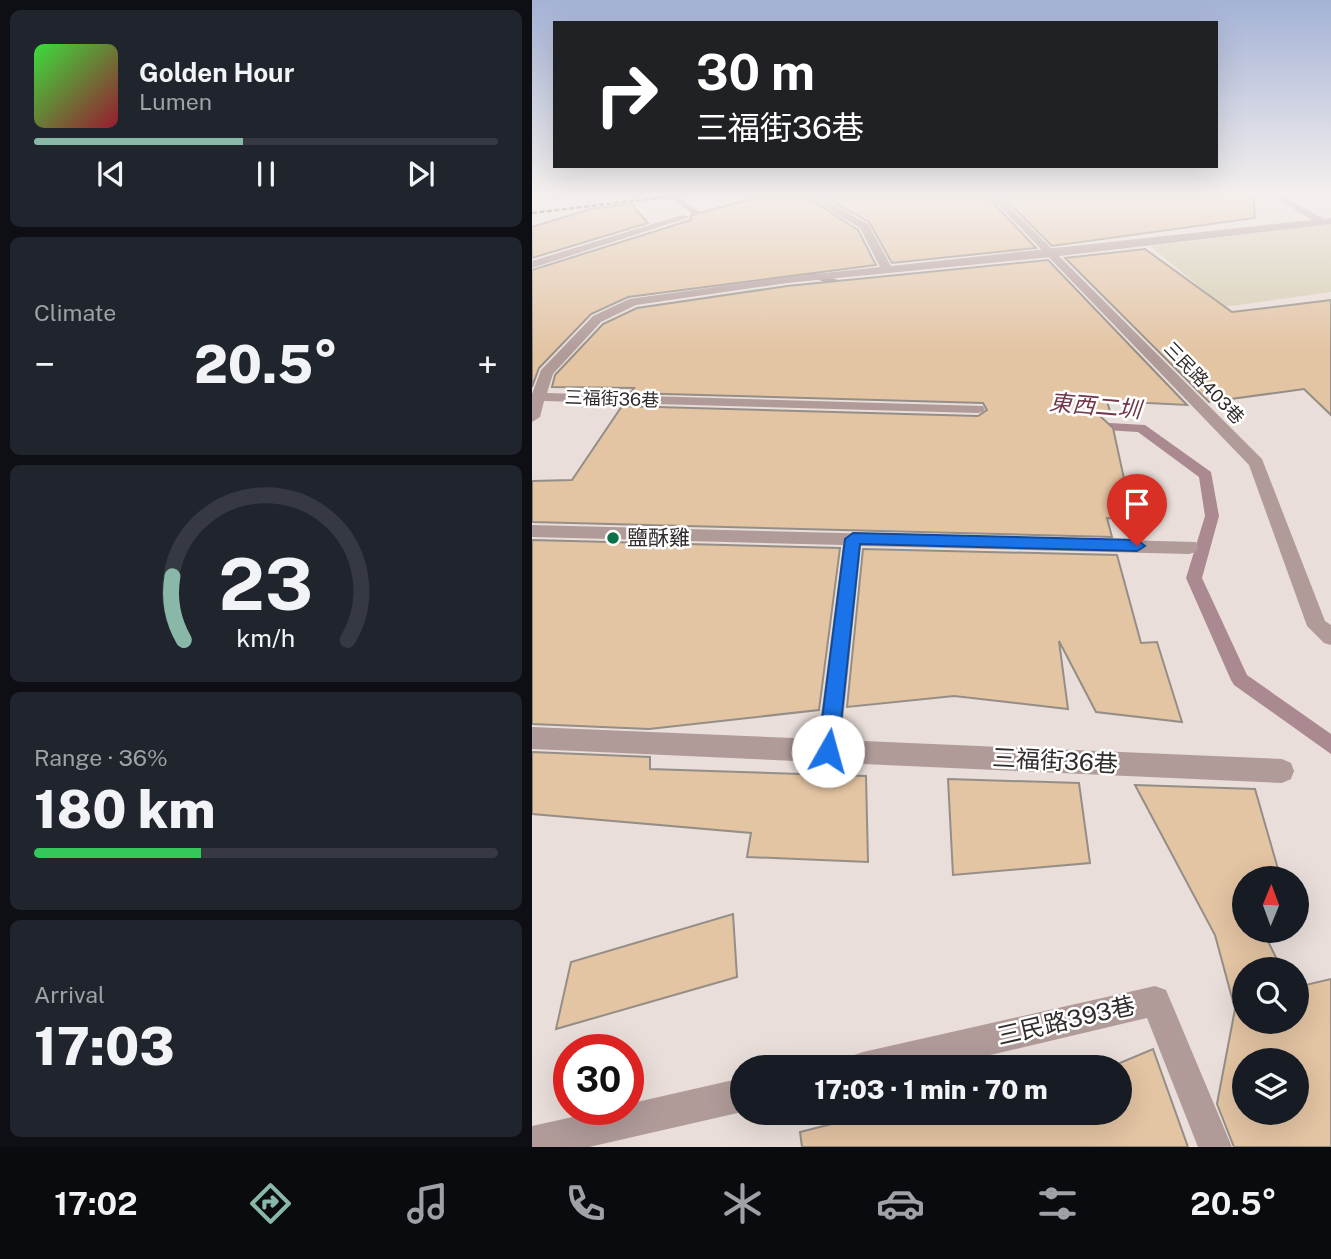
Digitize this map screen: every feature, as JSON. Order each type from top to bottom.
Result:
[{"type":"street","points":[[532,265],[591,247]]},
{"type":"street","points":[[874,247],[887,270]]},
{"type":"street","name":"三民路403巷","points":[[1044,247],[1256,463],[1317,626],[1331,637]]},
{"type":"street","points":[[532,417],[546,373],[597,320],[634,302],[827,276],[1114,247]]},
{"type":"street","name":"三福街36巷","points":[[539,397],[978,409]]},
{"type":"street","points":[[532,531],[1189,547]]},
{"type":"street","points":[[828,751],[853,539]]},
{"type":"street","name":"三福街36巷","points":[[532,738],[1282,771]]},
{"type":"street","name":"三民路393巷","points":[[920,1055],[1155,1001],[1215,1147]]},
{"type":"street","points":[[532,1143],[730,1098]]},
{"type":"shaded area","points":[[1151,247],[1331,247],[1331,292],[1224,307]]},
{"type":"building","points":[[532,247],[570,247],[532,258]]},
{"type":"building","points":[[607,247],[866,247],[876,265],[628,297],[591,314],[539,368],[532,387],[532,270]]},
{"type":"building","points":[[883,247],[1036,248],[892,263]]},
{"type":"building","points":[[1145,249],[1232,312],[1331,300],[1331,415],[1304,389],[1209,402],[1065,258]]},
{"type":"building","points":[[1048,260],[1187,405],[1107,401],[1111,415],[1100,416],[1113,428],[1133,520],[1107,518],[1112,537],[532,522],[532,481],[572,480],[622,406],[978,416],[987,410],[983,403],[630,393],[634,388],[552,387],[555,375],[603,324],[637,308],[787,286]]},
{"type":"building","points":[[532,540],[840,548],[819,710],[649,729],[532,724]]},
{"type":"building","points":[[863,549],[1117,555],[1141,643],[1157,642],[1182,722],[1096,712],[1059,641],[1068,709],[954,696],[847,707]]},
{"type":"building","points":[[532,752],[650,757],[650,769],[866,776],[868,862],[747,857],[751,833],[532,814]]},
{"type":"building","points":[[948,779],[1079,783],[1090,863],[953,875]]},
{"type":"building","points":[[1135,785],[1255,789],[1277,866],[1232,866],[1232,943],[1269,943],[1276,957],[1232,957],[1232,998],[1215,935]]},
{"type":"building","points":[[733,914],[737,977],[556,1029],[571,962]]},
{"type":"building","points":[[1331,979],[1331,1147],[1234,1147],[1217,1104],[1232,1025],[1232,1034],[1309,1034],[1309,984]]},
{"type":"building","points":[[1153,1049],[1188,1147],[802,1147],[800,1132],[828,1125],[1132,1125],[1132,1058]]},
{"type":"waterway","name":"東西二圳","points":[[789,268],[855,288]]},
{"type":"waterway","name":"東西二圳","points":[[1092,426],[1141,428],[1206,475],[1212,516],[1194,578],[1240,680],[1331,745]]},
{"type":"place","name":"鹽酥雞","points":[[613,538]]},
{"type":"route","points":[[828,751],[853,539],[1137,546]]}]
